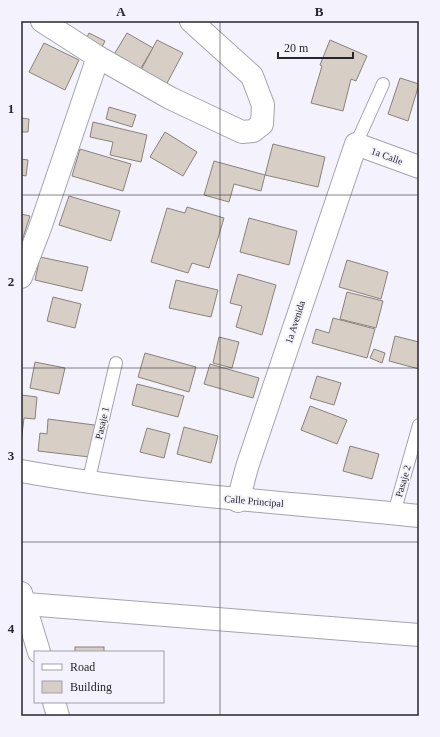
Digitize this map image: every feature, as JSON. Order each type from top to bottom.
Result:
[{"type":"street","points":[[42,21],[98,57],[170,98],[242,132],[253,131],[262,124],[263,105],[252,76],[191,21]]},
{"type":"street","points":[[21,277],[40,228],[98,57]]},
{"type":"street","name":"1a Calle","points":[[356,144],[419,168]]},
{"type":"street","name":"1a Avenida","points":[[238,500],[257,437],[356,144]]},
{"type":"street","name":"Calle Principal","points":[[21,471],[88,483],[238,500],[419,516]]},
{"type":"street","points":[[39,651],[23,599],[419,635]]},
{"type":"street","points":[[54,703],[58,716]]},
{"type":"lane","points":[[356,144],[383,84]]},
{"type":"lane","name":"Pasaje 1","points":[[88,483],[116,363]]},
{"type":"lane","name":"Pasaje 2","points":[[394,513],[419,425]]},
{"type":"building","points":[[89,33],[105,41],[96,59],[80,51]]},
{"type":"building","points":[[127,33],[153,48],[136,76],[110,61]]},
{"type":"building","points":[[157,40],[183,53],[166,85],[140,72]]},
{"type":"building","points":[[330,40],[367,56],[356,81],[351,79],[343,111],[311,103],[322,66],[320,65]]},
{"type":"building","points":[[44,43],[79,60],[65,90],[29,72]]},
{"type":"building","points":[[400,78],[419,84],[408,121],[388,114]]},
{"type":"building","points":[[109,107],[136,115],[132,127],[106,119]]},
{"type":"building","points":[[21,118],[29,119],[28,132],[21,132]]},
{"type":"building","points":[[93,122],[147,135],[141,162],[110,155],[113,142],[90,137]]},
{"type":"building","points":[[165,132],[197,152],[183,176],[150,157]]},
{"type":"building","points":[[273,144],[325,157],[318,187],[265,175]]},
{"type":"building","points":[[80,149],[131,164],[123,191],[72,176]]},
{"type":"building","points":[[21,159],[28,160],[26,176],[21,175]]},
{"type":"building","points":[[214,161],[265,175],[261,191],[234,184],[229,202],[204,195]]},
{"type":"building","points":[[69,196],[120,211],[111,241],[59,225]]},
{"type":"building","points":[[187,207],[224,218],[209,268],[192,263],[188,273],[151,262],[167,208],[185,213]]},
{"type":"building","points":[[21,214],[30,216],[21,244]]},
{"type":"building","points":[[249,218],[297,231],[289,265],[240,252]]},
{"type":"building","points":[[40,257],[88,267],[82,291],[35,280]]},
{"type":"building","points":[[347,260],[388,272],[381,299],[339,287]]},
{"type":"building","points":[[238,274],[276,285],[262,335],[236,327],[242,306],[230,303]]},
{"type":"building","points":[[176,280],[218,290],[211,317],[169,308]]},
{"type":"building","points":[[347,292],[383,301],[376,328],[340,319]]},
{"type":"building","points":[[53,297],[81,304],[75,328],[47,321]]},
{"type":"building","points":[[333,318],[375,329],[367,358],[312,343],[316,329],[329,333]]},
{"type":"building","points":[[395,336],[419,342],[419,369],[389,361]]},
{"type":"building","points":[[219,337],[239,342],[232,368],[213,363]]},
{"type":"building","points":[[374,349],[385,353],[382,363],[370,358]]},
{"type":"building","points":[[145,353],[196,367],[189,392],[138,377]]},
{"type":"building","points":[[35,362],[65,368],[59,394],[30,388]]},
{"type":"building","points":[[210,364],[259,378],[253,398],[204,384]]},
{"type":"building","points":[[317,376],[341,383],[334,405],[310,398]]},
{"type":"building","points":[[137,384],[184,396],[178,417],[132,405]]},
{"type":"building","points":[[21,395],[37,397],[35,419],[24,418],[21,443]]},
{"type":"building","points":[[310,406],[347,420],[337,444],[301,430]]},
{"type":"building","points":[[48,419],[102,426],[98,458],[38,451],[40,433],[47,434]]},
{"type":"building","points":[[184,427],[218,436],[211,463],[177,454]]},
{"type":"building","points":[[147,428],[170,434],[164,458],[140,452]]},
{"type":"building","points":[[350,446],[379,454],[372,479],[343,471]]},
{"type":"building","points":[[75,647],[104,647],[104,651],[75,651]]}]
